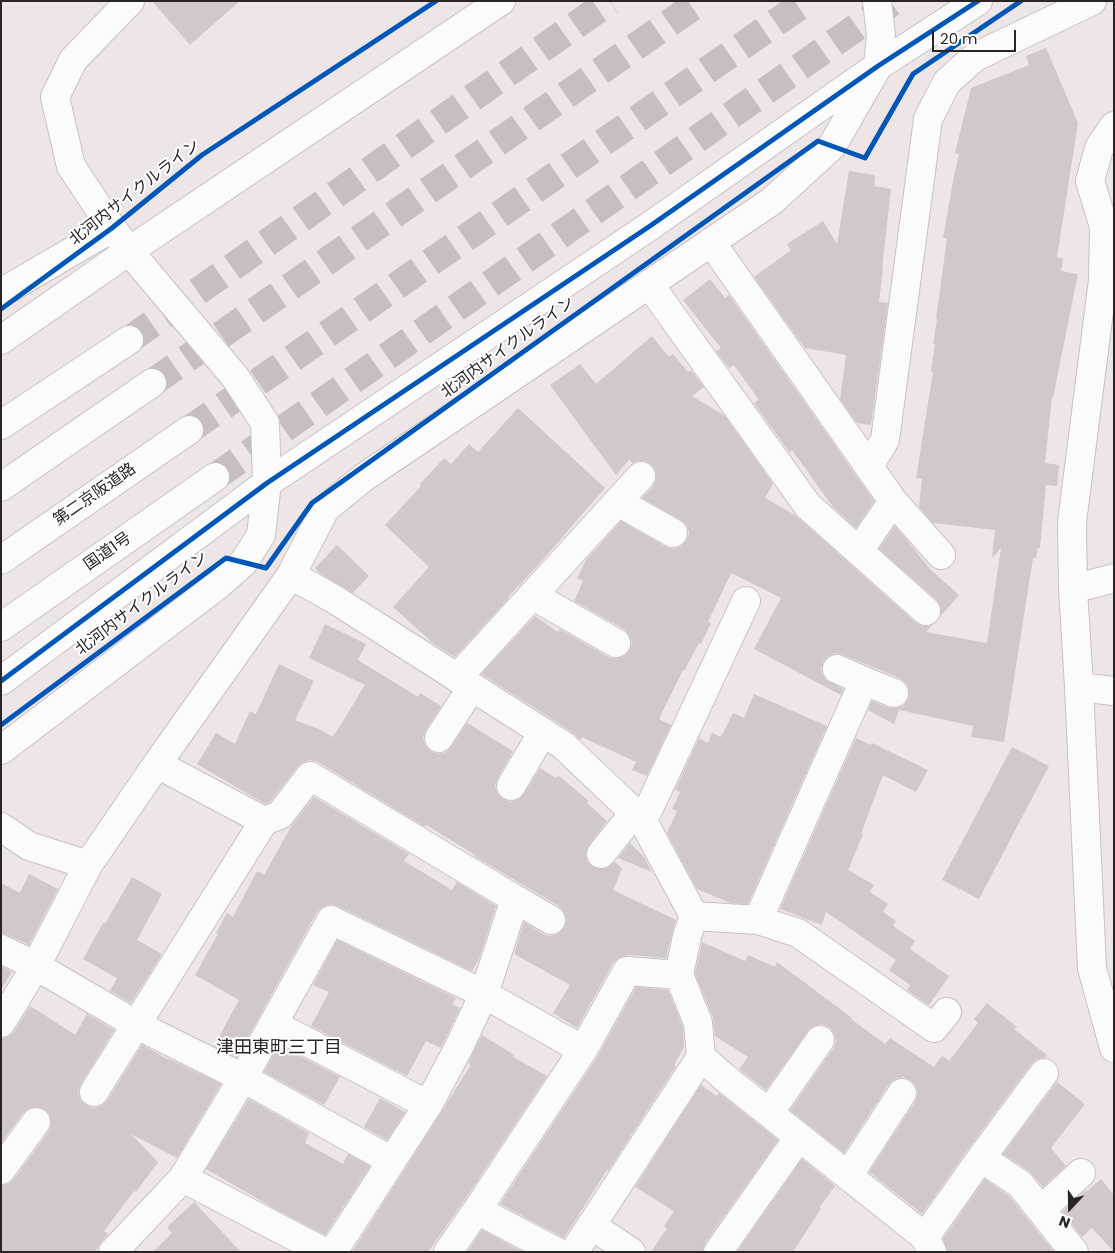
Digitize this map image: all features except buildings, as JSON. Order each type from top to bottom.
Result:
[{"type":"main road","points":[[1,750],[218,585],[243,563],[261,535],[267,483],[265,423],[235,377],[129,251],[70,166],[55,97],[73,60],[130,1]]},
{"type":"main road","points":[[1,340],[129,251],[501,1]]},
{"type":"main road","points":[[1,1023],[36,966],[88,865],[157,764],[291,576],[325,509],[363,478],[772,201],[832,146],[878,66],[881,35],[876,1]]},
{"type":"main road","points":[[1,681],[267,483],[650,226],[878,66],[978,1]]},
{"type":"main road","points":[[869,466],[885,440],[928,119],[947,82],[975,57],[1092,1]]},
{"type":"main road","points":[[1114,126],[1099,148],[1090,181],[1104,227],[1103,280],[1107,301],[1072,522],[1073,589],[1092,968],[1104,976],[1114,1048]]},
{"type":"main road","points":[[1,293],[112,228]]},
{"type":"main road","points":[[711,242],[893,501],[941,556]]},
{"type":"main road","points":[[649,284],[808,506],[926,611]]},
{"type":"main road","points":[[1,425],[129,340]]},
{"type":"main road","points":[[1,487],[152,383]]},
{"type":"main road","name":"第二京阪道路","points":[[1,560],[188,430]]},
{"type":"main road","points":[[439,738],[465,683],[532,595],[641,476]]},
{"type":"main road","name":"国道1号","points":[[1,627],[215,477]]},
{"type":"main road","points":[[859,551],[893,501]]},
{"type":"main road","points":[[618,502],[673,534]]},
{"type":"main road","points":[[291,576],[334,599],[563,745],[639,816],[694,916],[687,936],[679,975],[698,1023],[701,1057],[574,1252]]},
{"type":"main road","points":[[1073,589],[1114,578]]},
{"type":"main road","points":[[532,595],[616,643]]},
{"type":"main road","points":[[601,854],[639,816],[746,601]]},
{"type":"main road","points":[[837,669],[894,693]]},
{"type":"main road","points":[[758,920],[864,681]]},
{"type":"main road","points":[[1079,687],[1114,691]]},
{"type":"main road","points":[[511,786],[543,732]]},
{"type":"main road","points":[[157,764],[264,821]]},
{"type":"main road","points":[[94,1092],[264,821],[280,815],[310,776],[552,920]]},
{"type":"main road","points":[[1,827],[29,846],[88,865]]},
{"type":"main road","points":[[332,1252],[428,1105],[458,1049],[484,994],[516,898]]},
{"type":"main road","points":[[694,916],[758,920],[798,933],[934,1028],[947,1012]]},
{"type":"main road","points":[[113,1252],[183,1178],[243,1078],[331,920],[484,994],[583,1050]]},
{"type":"main road","points":[[1,949],[36,966],[137,1025],[243,1078],[392,1161]]},
{"type":"main road","points":[[448,1252],[583,1050],[627,972],[679,975]]},
{"type":"main road","points":[[273,1024],[428,1105]]},
{"type":"main road","points":[[769,1113],[820,1040]]},
{"type":"main road","points":[[701,1057],[848,1176],[928,1245],[981,1158],[1044,1073]]},
{"type":"main road","points":[[848,1176],[902,1093]]},
{"type":"main road","points":[[1,1169],[36,1122]]},
{"type":"main road","points":[[718,1252],[799,1137]]},
{"type":"main road","points":[[981,1158],[1020,1184],[1074,1252]]},
{"type":"main road","points":[[1041,1210],[1081,1173]]},
{"type":"main road","points":[[183,1178],[324,1252]]},
{"type":"main road","points":[[477,1210],[557,1252]]},
{"type":"main road","points":[[591,1226],[630,1252]]},
{"type":"tunnel","points":[[129,340],[610,1]]},
{"type":"tunnel","points":[[152,383],[701,1]]},
{"type":"tunnel","points":[[189,430],[807,1]]},
{"type":"tunnel","points":[[215,477],[894,1]]},
{"type":"cycle path","name":"北河内サイクルライン","points":[[1,309],[112,228],[202,155],[436,1]]},
{"type":"cycle path","name":"北河内サイクルライン","points":[[1,681],[267,483],[650,226],[878,66],[978,1]]},
{"type":"cycle path","name":"北河内サイクルライン","points":[[1,725],[226,558],[266,568],[312,503],[818,141],[865,158],[913,74],[1021,1]]},
{"type":"district","name":"津田東町三丁目","points":[[279,1048]]}]
